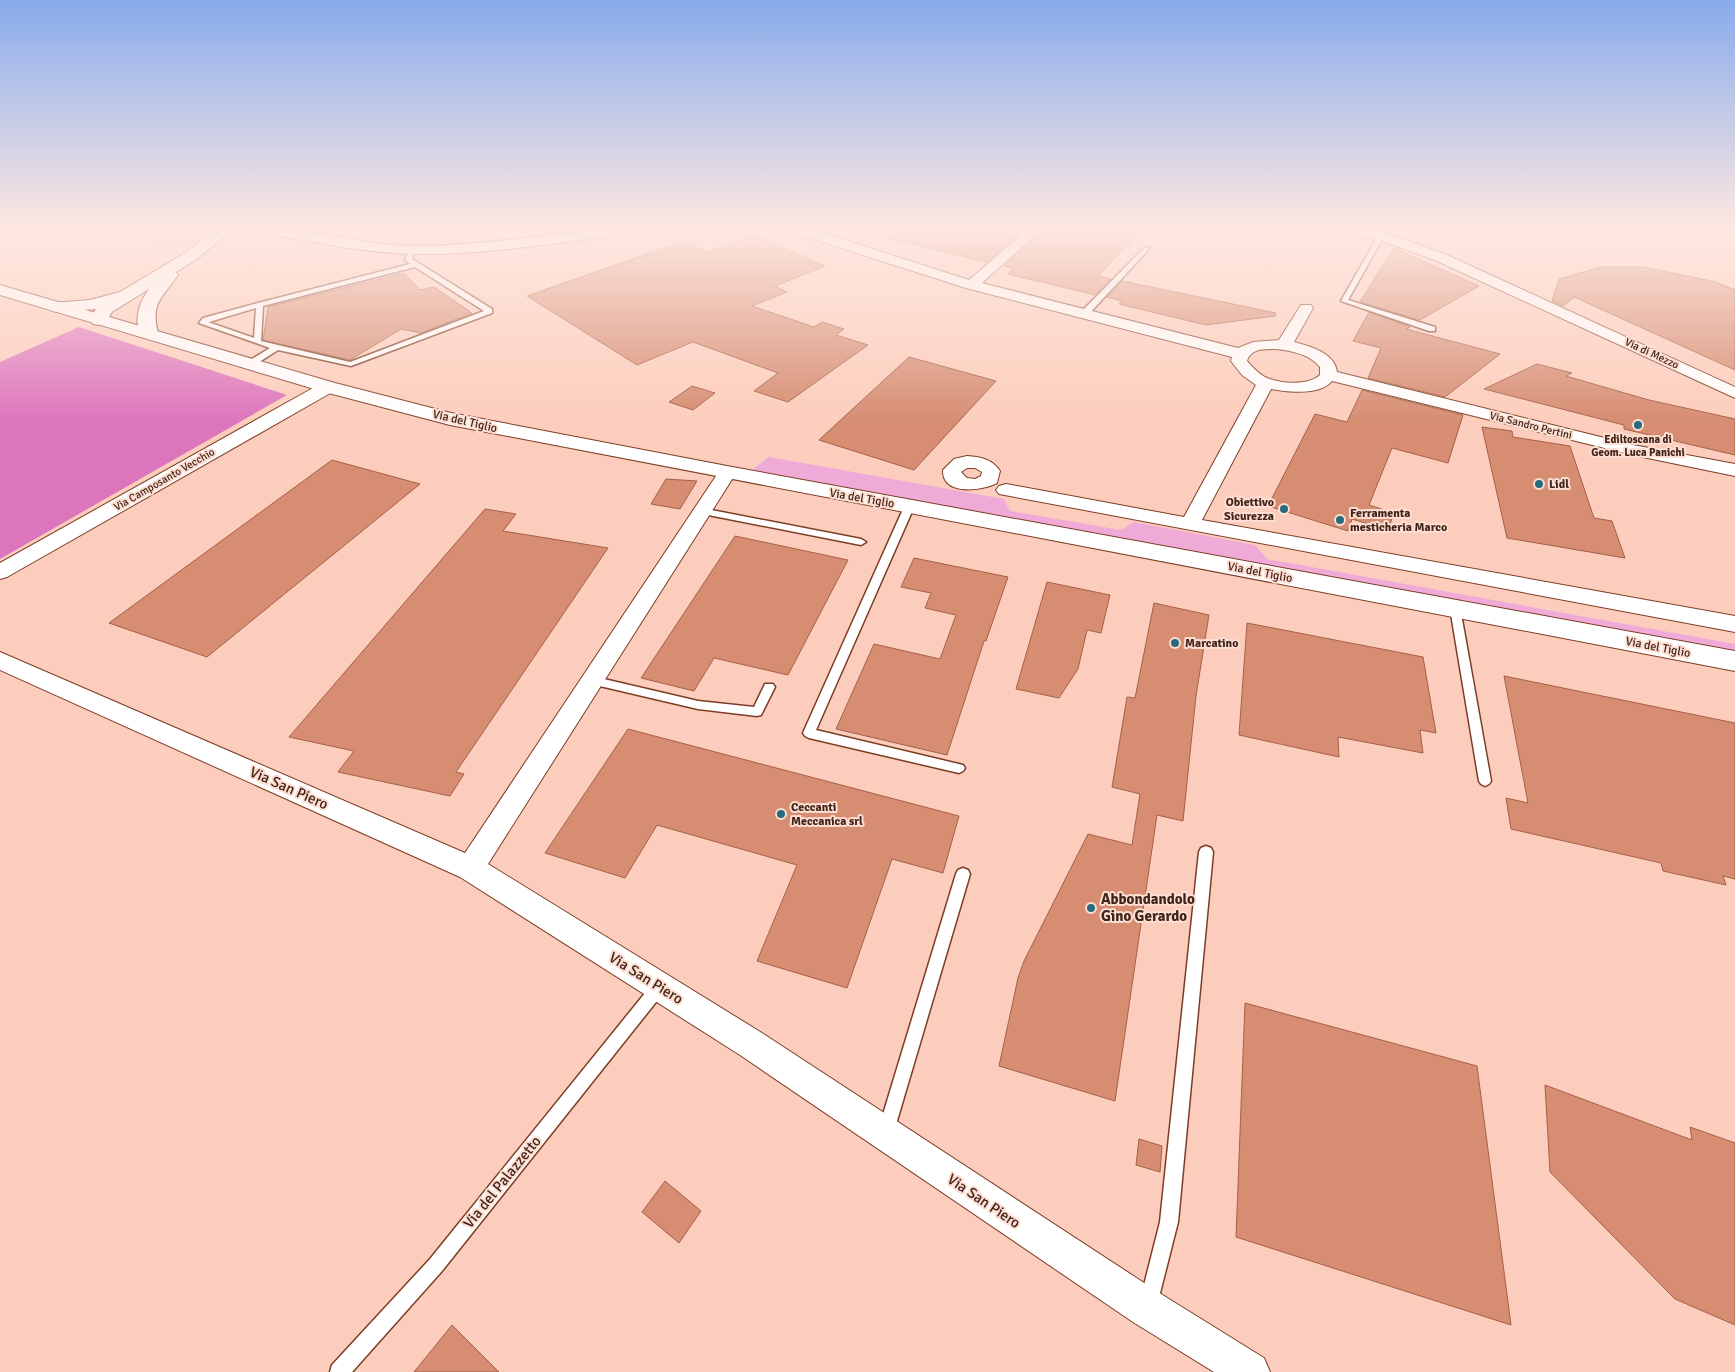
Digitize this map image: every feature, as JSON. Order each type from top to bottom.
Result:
[{"type":"main road","name":"Via del Tiglio","points":[[14,294],[328,387],[450,419],[728,474],[1735,661]]},
{"type":"main road","points":[[58,307],[91,305],[132,294]]},
{"type":"main road","points":[[99,320],[130,311],[143,302],[146,294]]},
{"type":"main road","points":[[147,294],[145,311],[146,325],[149,333]]},
{"type":"street","points":[[1006,294],[1241,354]]},
{"type":"street","name":"Via di Mezzo","points":[[1520,294],[1735,393]]},
{"type":"street","points":[[1284,344],[1306,308]]},
{"type":"street","points":[[1284,344],[1316,355],[1328,367],[1328,375],[1324,381],[1309,386],[1287,386],[1266,383],[1246,371],[1239,361],[1241,354],[1246,349],[1258,345],[1284,344]]},
{"type":"street","name":"Via Sandro Pertini","points":[[1328,375],[1633,450],[1735,470]]},
{"type":"street","points":[[1190,524],[1266,383]]},
{"type":"street","name":"Via Camposanto Vecchio","points":[[0,572],[328,387]]},
{"type":"street","points":[[470,868],[701,511],[728,474]]},
{"type":"street","points":[[970,485],[999,483],[1190,524],[1735,624]]},
{"type":"street","name":"Via San Piero","points":[[0,660],[470,868],[751,1044],[1147,1308],[1250,1372]]},
{"type":"lane","points":[[300,294],[206,320],[203,323],[276,348],[351,364],[489,311],[462,294]]},
{"type":"lane","points":[[1084,314],[1103,294]]},
{"type":"lane","points":[[1348,294],[1344,301],[1432,329]]},
{"type":"lane","points":[[257,342],[260,304]]},
{"type":"lane","points":[[250,364],[276,348]]},
{"type":"lane","points":[[909,507],[809,733],[959,768]]},
{"type":"lane","points":[[701,511],[862,542]]},
{"type":"lane","points":[[1455,608],[1485,781]]},
{"type":"lane","points":[[591,680],[698,706],[757,712],[769,687]]},
{"type":"lane","points":[[1147,1308],[1169,1222],[1206,852]]},
{"type":"lane","points":[[885,1134],[963,874]]},
{"type":"lane","name":"Via del Palazzetto","points":[[339,1372],[436,1265],[659,986]]},
{"type":"shaded area","points":[[79,327],[287,395],[0,559],[0,362]]},
{"type":"shaded area","points":[[769,457],[1004,499],[1010,511],[1121,530],[1134,522],[1255,545],[1267,559],[1735,644],[1735,653],[752,470]]},
{"type":"building","points":[[320,294],[444,294],[472,313],[421,333],[401,329],[350,360],[263,340],[268,307]]},
{"type":"building","points":[[533,294],[782,294],[752,306],[814,327],[822,322],[844,329],[836,335],[868,345],[788,402],[754,391],[778,373],[693,342],[637,365],[527,296]]},
{"type":"building","points":[[1110,294],[1185,294],[1276,313],[1275,316],[1206,325],[1119,304],[1122,301],[1107,297]]},
{"type":"building","points":[[1365,294],[1465,294],[1420,320],[1360,302]]},
{"type":"building","points":[[1554,294],[1735,294],[1735,370],[1574,297],[1563,306],[1552,301]]},
{"type":"building","points":[[1369,312],[1410,327],[1406,329],[1500,354],[1445,397],[1368,378],[1381,348],[1353,341]]},
{"type":"building","points":[[909,357],[996,381],[914,470],[819,440]]},
{"type":"building","points":[[1537,364],[1572,373],[1566,376],[1649,400],[1735,419],[1735,455],[1624,429],[1624,425],[1484,389]]},
{"type":"building","points":[[692,386],[715,393],[693,410],[669,402]]},
{"type":"building","points":[[1362,390],[1463,415],[1448,463],[1392,448],[1369,505],[1394,513],[1388,530],[1352,519],[1348,531],[1268,506],[1315,414],[1347,422]]},
{"type":"building","name":"Lidl","points":[[1482,427],[1512,431],[1513,437],[1570,446],[1594,518],[1612,521],[1625,558],[1507,538]]},
{"type":"building","points":[[332,460],[420,484],[207,657],[109,623]]},
{"type":"building","points":[[666,479],[697,481],[680,509],[651,504]]},
{"type":"building","points":[[485,509],[516,514],[503,531],[608,548],[456,772],[464,774],[450,796],[338,772],[354,751],[289,737]]},
{"type":"building","points":[[735,536],[848,560],[788,675],[714,658],[694,691],[641,678]]},
{"type":"building","points":[[914,558],[1008,577],[986,641],[984,641],[947,755],[836,729],[874,644],[940,659],[956,615],[925,608],[931,593],[901,587]]},
{"type":"building","points":[[1047,582],[1110,595],[1101,633],[1087,630],[1078,669],[1059,698],[1016,689]]},
{"type":"building","points":[[1154,603],[1209,615],[1196,696],[1183,821],[1157,815],[1115,1101],[999,1066],[1018,978],[1024,961],[1088,834],[1132,845],[1140,794],[1112,787],[1127,697],[1135,698]]},
{"type":"building","points":[[1247,623],[1423,657],[1436,733],[1420,730],[1423,753],[1338,737],[1339,757],[1239,735]]},
{"type":"building","points":[[1504,676],[1735,723],[1735,879],[1723,876],[1726,885],[1663,871],[1661,863],[1511,829],[1506,798],[1528,803]]},
{"type":"building","points":[[628,729],[959,816],[943,873],[892,859],[847,988],[757,961],[797,865],[657,825],[625,878],[545,853]]},
{"type":"building","points":[[1245,1003],[1477,1066],[1511,1325],[1236,1237]]},
{"type":"building","points":[[1545,1085],[1692,1140],[1690,1127],[1735,1143],[1735,1325],[1675,1299],[1550,1172]]},
{"type":"building","points":[[1139,1139],[1162,1146],[1160,1172],[1136,1165]]},
{"type":"building","points":[[665,1181],[701,1211],[679,1243],[642,1212]]},
{"type":"building","points":[[452,1325],[499,1372],[414,1372]]},
{"type":"place","name":"Ediltoscana di Geom. Luca Panichi","points":[[1638,425]]},
{"type":"place","name":"Lidl","points":[[1539,484]]},
{"type":"place","name":"Obiettivo Sicurezza","points":[[1284,509]]},
{"type":"place","name":"Ferramenta mesticheria Marco","points":[[1340,520]]},
{"type":"place","name":"Marcatino","points":[[1175,643]]},
{"type":"place","name":"Ceccanti Meccanica srl","points":[[781,814]]},
{"type":"place","name":"Abbondandolo Gino Gerardo","points":[[1091,908]]}]
